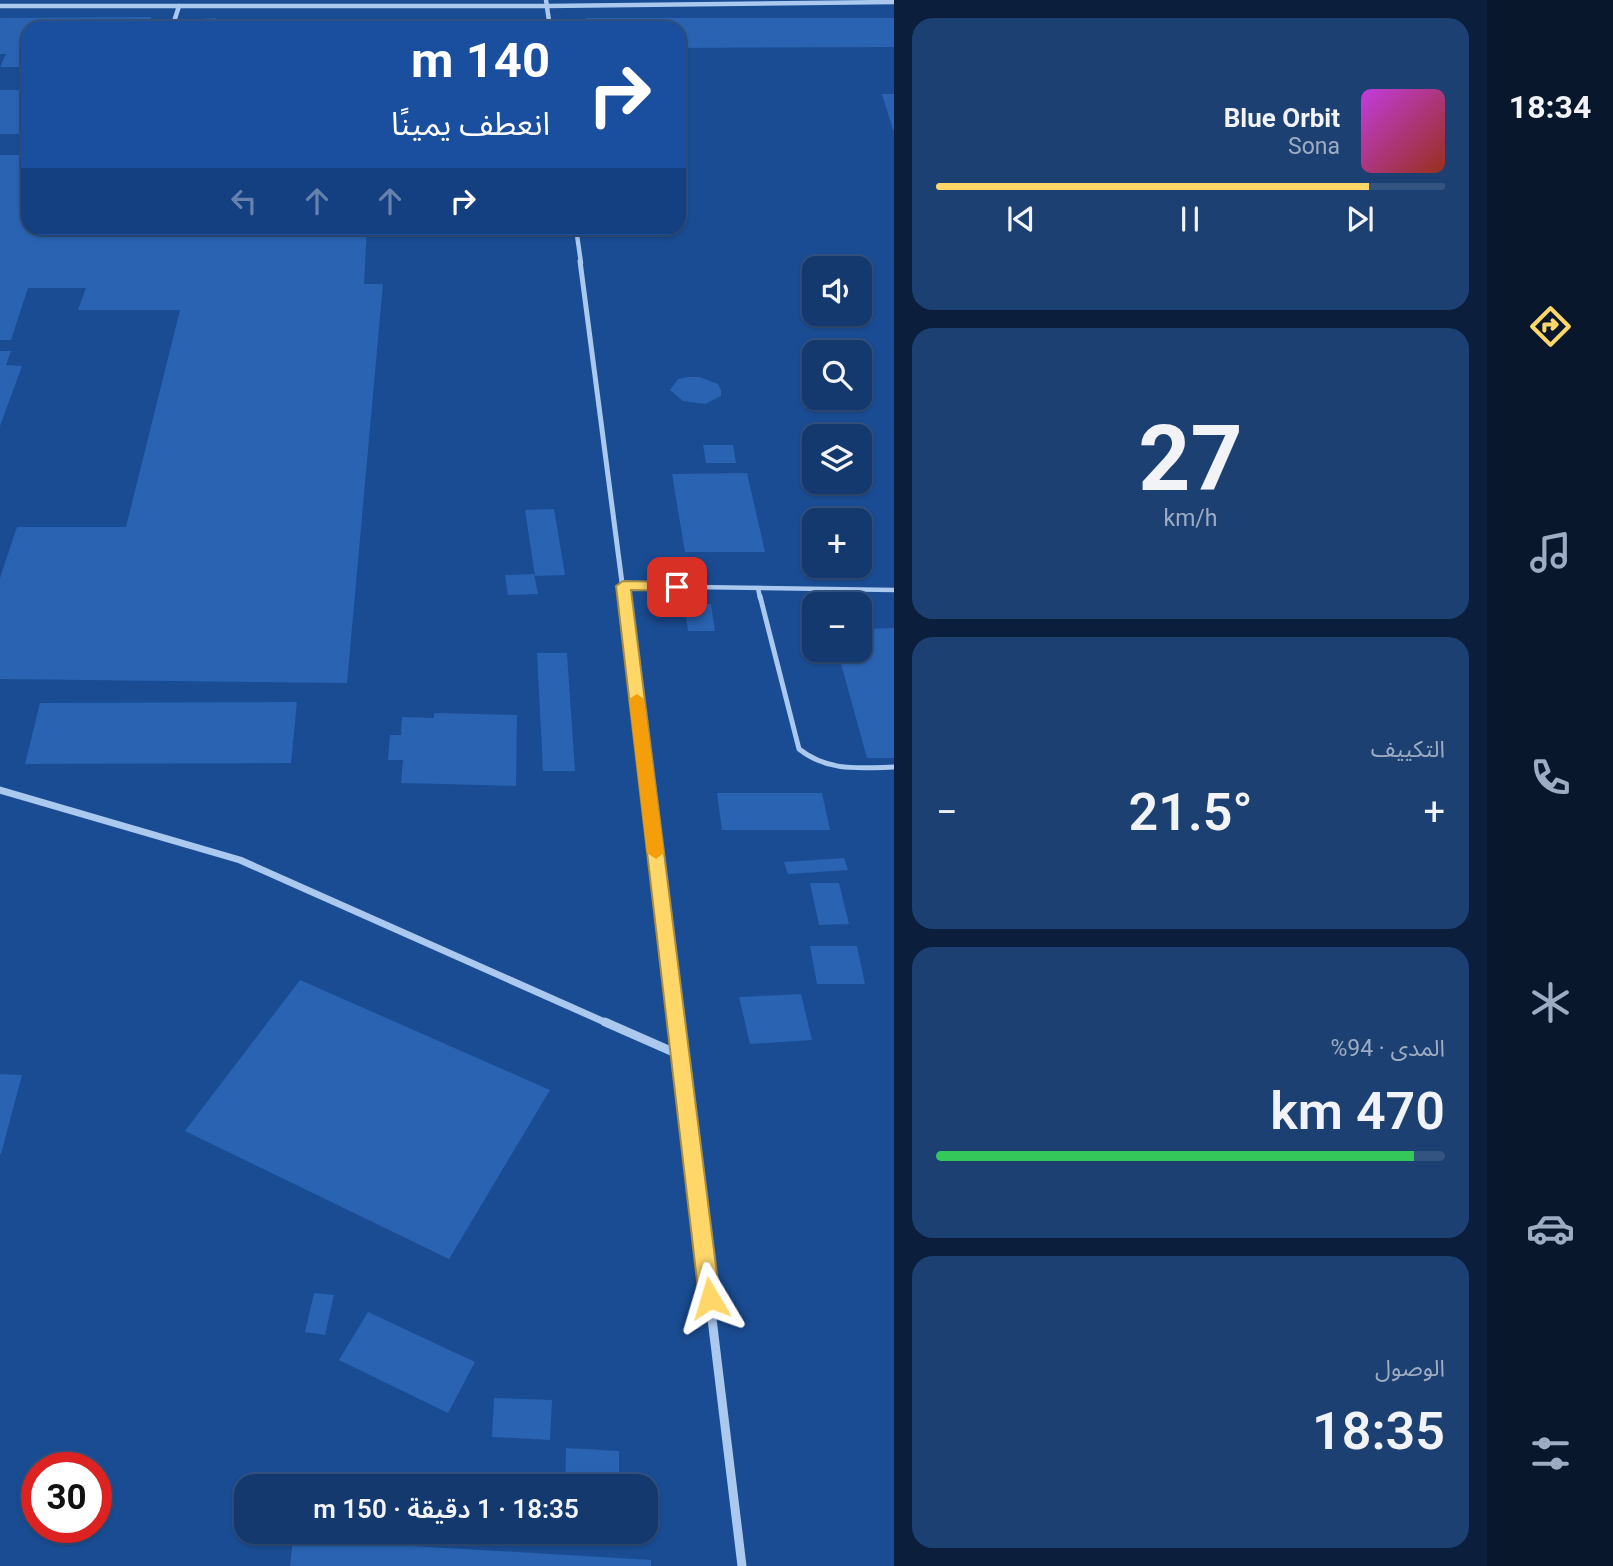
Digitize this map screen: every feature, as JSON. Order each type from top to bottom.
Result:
[{"type":"street","points":[[0,6],[894,2]]},
{"type":"street","points":[[547,3],[549,21]]},
{"type":"street","points":[[174,21],[179,6]]},
{"type":"street","points":[[577,235],[623,586],[742,1566]]},
{"type":"street","points":[[0,790],[240,860],[680,1055]]},
{"type":"lane","points":[[623,586],[894,590]]},
{"type":"lane","points":[[758,588],[799,748],[814,761],[836,768],[894,768]]},
{"type":"building","points":[[151,17],[150,21],[21,21],[21,67],[0,67],[6,54],[0,54],[0,18]]},
{"type":"building","points":[[216,18],[215,21],[201,19]]},
{"type":"building","points":[[586,18],[894,18],[894,47],[686,48],[686,21],[587,21]]},
{"type":"building","points":[[0,90],[21,90],[21,134],[0,134]]},
{"type":"building","points":[[882,94],[894,94],[894,130],[893,130]]},
{"type":"building","points":[[0,155],[21,155],[21,235],[367,235],[364,284],[383,284],[347,683],[0,679],[0,578],[17,527],[126,527],[180,310],[78,310],[86,288],[28,288],[11,340],[0,340]]},
{"type":"building","points":[[0,351],[11,351],[6,365],[22,366],[0,426]]},
{"type":"building","points":[[699,377],[718,384],[721,396],[705,404],[683,401],[670,390],[678,379]]},
{"type":"building","points":[[703,445],[733,445],[736,463],[706,463]]},
{"type":"building","points":[[747,473],[765,552],[685,552],[672,474]]},
{"type":"building","points":[[554,509],[565,575],[535,576],[525,510]]},
{"type":"building","points":[[534,574],[538,594],[508,595],[505,575]]},
{"type":"building","points":[[684,604],[711,604],[715,631],[688,631]]},
{"type":"building","points":[[894,628],[894,758],[867,758],[841,662],[872,662],[872,629]]},
{"type":"building","points":[[537,653],[567,653],[575,771],[543,771]]},
{"type":"building","points":[[297,702],[291,763],[25,764],[40,703]]},
{"type":"building","points":[[434,713],[517,715],[516,786],[401,783],[403,760],[388,760],[390,735],[401,735],[402,717],[434,718]]},
{"type":"building","points":[[717,793],[822,793],[830,830],[722,830]]},
{"type":"building","points":[[844,858],[848,870],[788,874],[784,862]]},
{"type":"building","points":[[810,883],[839,883],[849,924],[819,925]]},
{"type":"building","points":[[810,946],[857,946],[865,984],[817,984]]},
{"type":"building","points":[[300,980],[550,1090],[449,1259],[185,1131]]},
{"type":"building","points":[[801,994],[812,1040],[750,1044],[739,997]]},
{"type":"building","points":[[0,1074],[22,1075],[1,1154],[0,1154]]},
{"type":"building","points":[[314,1293],[334,1295],[325,1335],[305,1332]]},
{"type":"building","points":[[368,1312],[475,1362],[448,1413],[339,1360]]},
{"type":"building","points":[[494,1398],[552,1400],[550,1440],[492,1437]]},
{"type":"building","points":[[566,1448],[619,1451],[619,1474],[565,1474]]},
{"type":"building","points":[[292,1544],[378,1544],[651,1560],[651,1566],[290,1566]]},
{"type":"slow traffic","points":[[637,699],[656,853]]},
{"type":"route","points":[[677,587],[623,586],[710,1298]]}]
